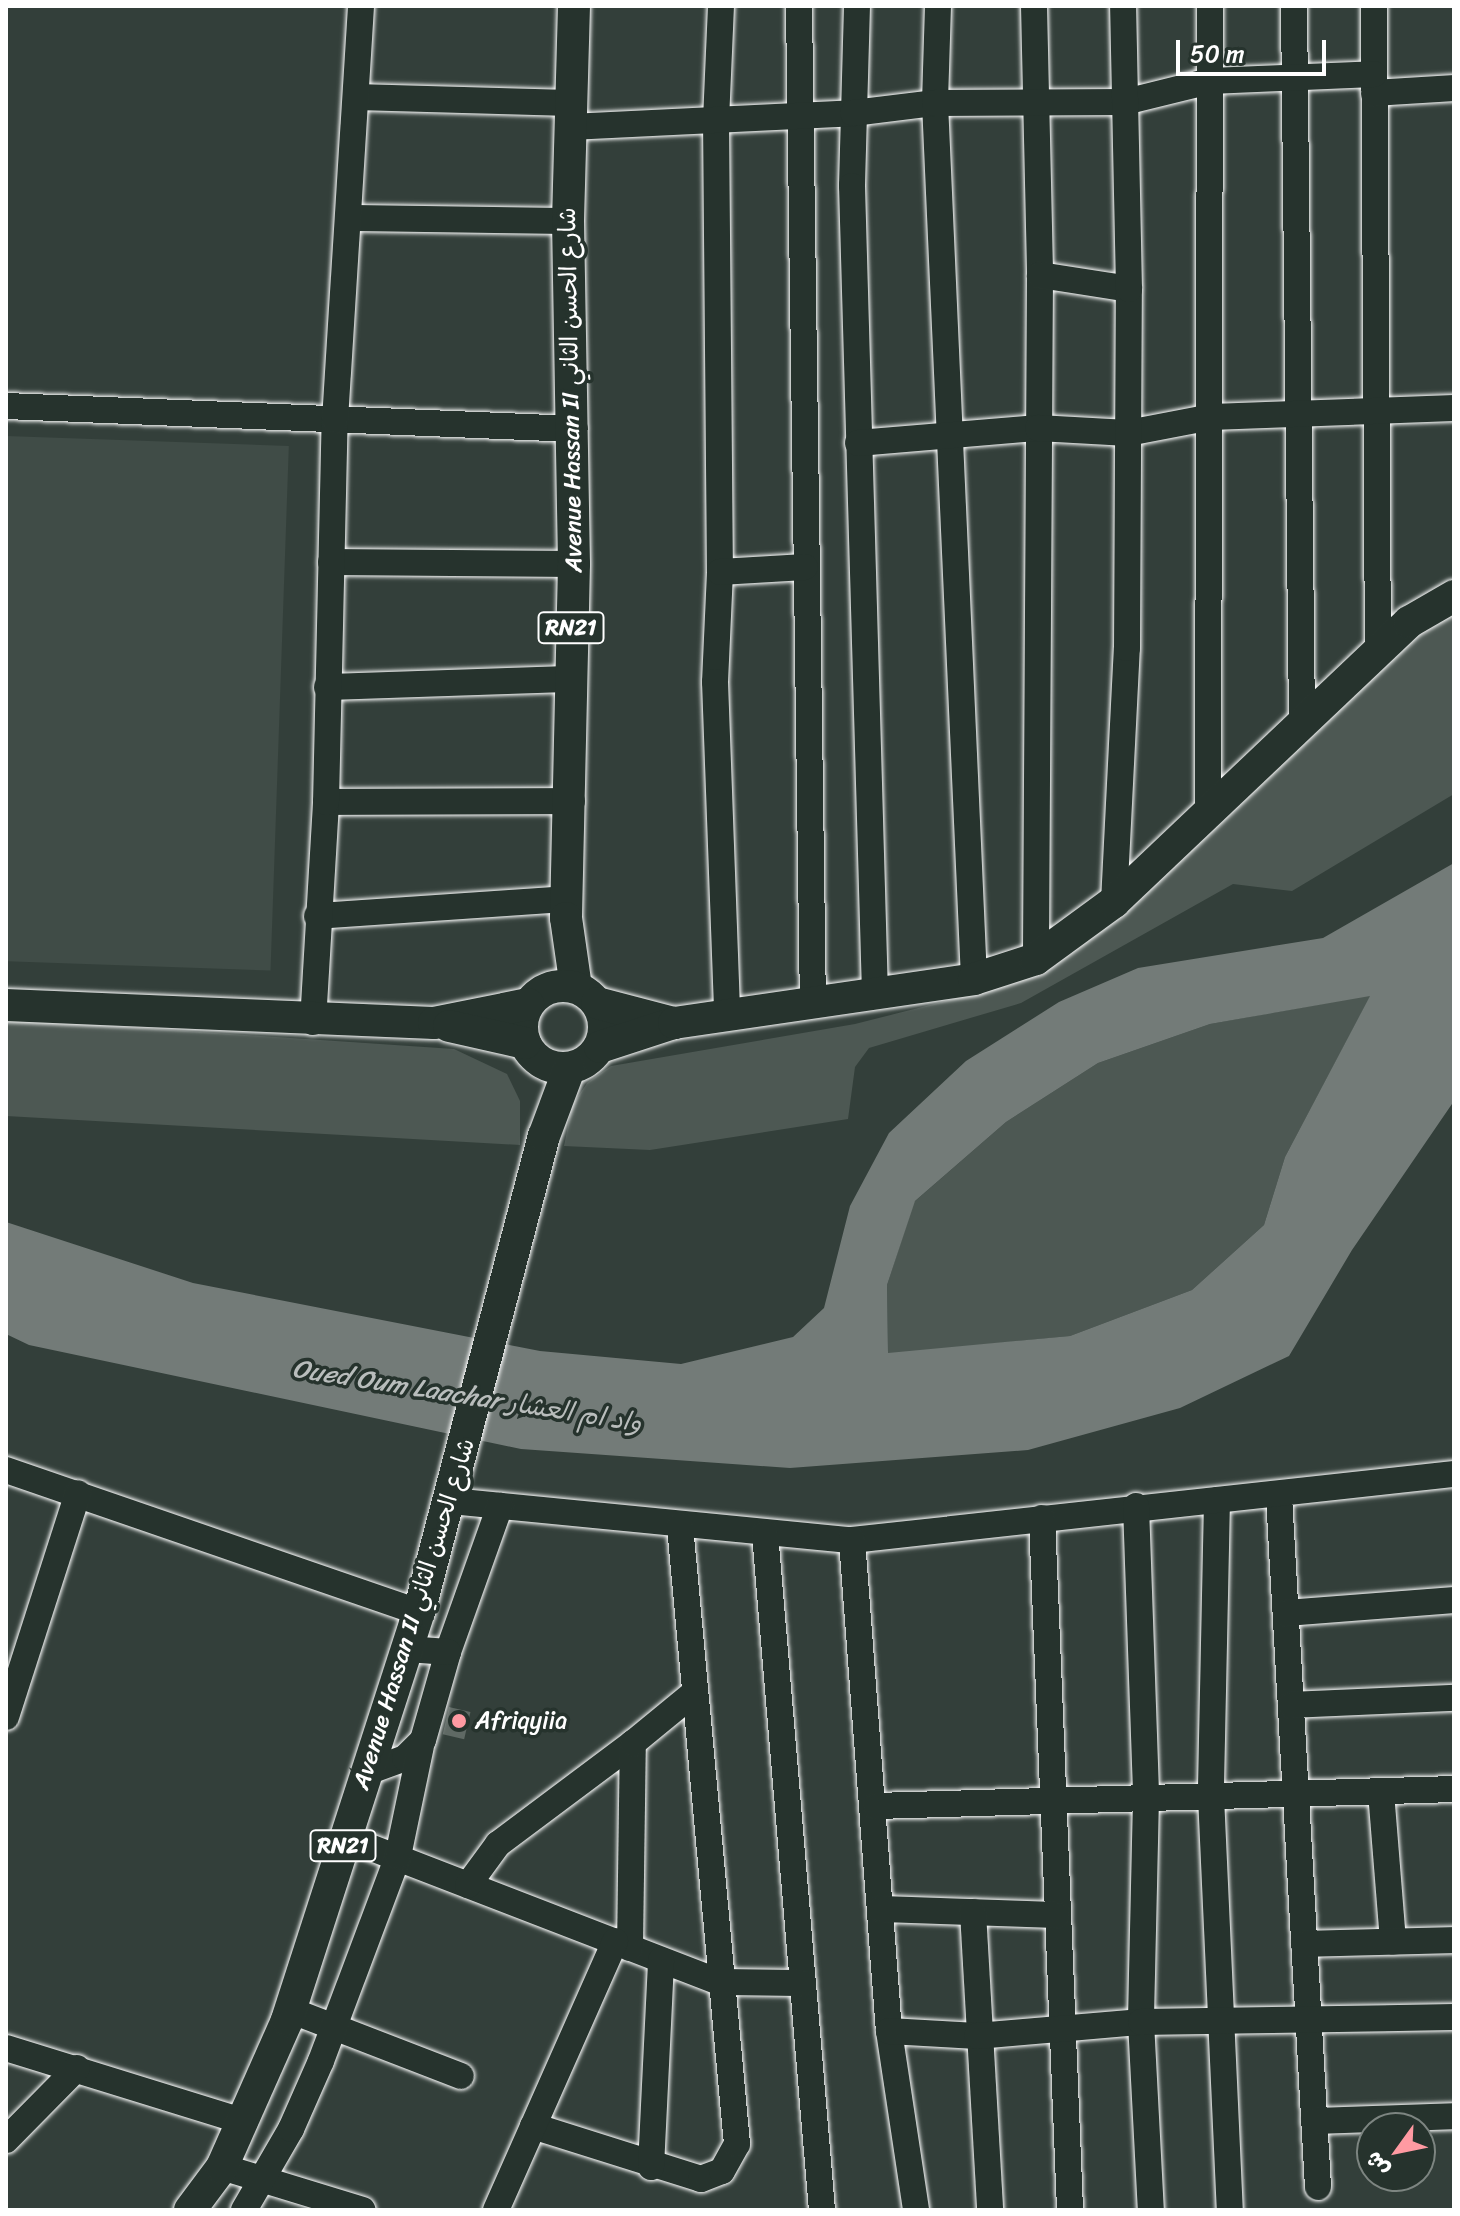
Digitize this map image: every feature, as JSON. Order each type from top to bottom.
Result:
[{"type":"main road","name":"Avenue Hassan II شارع الحسن الثاني","points":[[574,6],[568,221],[575,429],[569,679],[572,801],[566,908],[587,995],[605,1024],[600,1047]]},
{"type":"main road","points":[[434,1023],[530,1051],[569,1069],[592,1058],[600,1047],[674,1023],[974,979],[1036,959],[1114,902],[1409,622],[1454,596]]},
{"type":"main road","name":"Avenue Hassan II شارع الحسن الثاني","points":[[544,1136],[530,1051],[522,1023],[566,908]]},
{"type":"main road","points":[[6,1005],[313,1022],[434,1023],[532,1000],[555,986],[674,1023]]},
{"type":"main road","name":"Avenue Hassan II شارع الحسن الثاني","points":[[190,2210],[222,2167],[245,2122],[290,2010],[419,1612],[461,1466],[544,1136],[569,1069]]},
{"type":"street","points":[[313,1022],[326,802],[335,420],[351,218],[361,6]]},
{"type":"street","points":[[721,6],[716,120],[720,572],[715,682],[727,1017]]},
{"type":"street","points":[[799,6],[813,1004]]},
{"type":"street","points":[[857,6],[853,113],[858,443],[875,995]]},
{"type":"street","points":[[938,6],[935,103],[974,979]]},
{"type":"street","points":[[1034,6],[1040,275],[1036,959]]},
{"type":"street","points":[[1114,902],[1127,648],[1129,289],[1123,6]]},
{"type":"street","points":[[1208,816],[1210,6]]},
{"type":"street","points":[[1294,6],[1296,412],[1302,724]]},
{"type":"street","points":[[1374,6],[1379,409],[1378,652]]},
{"type":"street","points":[[356,97],[570,115],[716,120],[853,113],[935,103],[1035,100],[1125,102],[1210,81],[1294,80],[1454,88]]},
{"type":"street","points":[[351,218],[568,221]]},
{"type":"street","points":[[1040,275],[1129,289]]},
{"type":"street","points":[[6,406],[575,429]]},
{"type":"street","points":[[858,443],[1038,428],[1128,433],[1211,417],[1454,408]]},
{"type":"street","points":[[331,562],[574,564]]},
{"type":"street","points":[[720,572],[805,567]]},
{"type":"street","points":[[327,687],[569,679]]},
{"type":"street","points":[[326,802],[572,801]]},
{"type":"street","points":[[317,916],[566,908]]},
{"type":"street","points":[[6,1470],[419,1612]]},
{"type":"street","points":[[451,1501],[680,1526],[852,1540],[1136,1506],[1279,1496],[1454,1474]]},
{"type":"street","points":[[6,1717],[78,1493]]},
{"type":"street","points":[[1279,1496],[1318,2187]]},
{"type":"street","points":[[1217,1500],[1211,1796],[1230,2210]]},
{"type":"street","points":[[244,2210],[291,2129],[398,1856],[421,1746],[448,1652],[500,1506]]},
{"type":"street","points":[[1136,1506],[1146,1798],[1141,2022],[1151,2210]]},
{"type":"street","points":[[1042,1518],[1051,1801],[1070,2210]]},
{"type":"street","points":[[533,2126],[651,2167],[701,2179],[714,2177],[734,2157],[737,2144],[680,1526]]},
{"type":"street","points":[[765,1534],[822,2210]]},
{"type":"street","points":[[852,1540],[876,1806],[889,2031],[916,2210]]},
{"type":"street","points":[[1286,1613],[1454,1600]]},
{"type":"street","points":[[407,1649],[448,1652]]},
{"type":"street","points":[[468,1885],[498,1844],[633,1743],[695,1692]]},
{"type":"street","points":[[1291,1705],[1454,1698]]},
{"type":"street","points":[[496,2210],[533,2126],[623,1944],[633,1743]]},
{"type":"street","points":[[367,1772],[399,1761],[421,1746]]},
{"type":"street","points":[[876,1806],[1454,1789]]},
{"type":"street","points":[[1381,1792],[1393,1942]]},
{"type":"street","points":[[346,1838],[720,1982],[802,1983]]},
{"type":"street","points":[[881,1909],[1057,1915]]},
{"type":"street","points":[[973,1912],[977,2036],[990,2210]]},
{"type":"street","points":[[1304,1944],[1454,1940]]},
{"type":"street","points":[[651,2167],[661,1960]]},
{"type":"street","points":[[290,2010],[461,2076]]},
{"type":"street","points":[[889,2031],[977,2036],[1141,2022],[1454,2017]]},
{"type":"street","points":[[6,2048],[245,2122]]},
{"type":"street","points":[[6,2140],[77,2068]]},
{"type":"street","points":[[1314,2121],[1454,2116]]},
{"type":"street","points":[[222,2167],[363,2210]]},
{"type":"shaded area","points":[[6,436],[289,446],[271,971],[6,961]]},
{"type":"shaded area","points":[[1454,611],[1454,794],[1292,891],[1233,884],[1021,1003],[869,1048],[855,1067],[848,1119],[650,1150],[564,1146],[572,1106],[587,1083],[611,1066],[855,1024],[1009,985],[1066,955],[1124,914],[1422,630]]},
{"type":"shaded area","points":[[1371,995],[1285,1157],[1264,1225],[1192,1290],[1070,1336],[888,1354],[887,1285],[914,1202],[1006,1122],[1098,1063],[1210,1024]]},
{"type":"shaded area","points":[[6,1019],[454,1049],[507,1074],[520,1101],[520,1145],[6,1116]]},
{"type":"water","name":"Oued Oum Laachar واد ام العشار","points":[[1454,863],[1454,1101],[1352,1250],[1289,1356],[1180,1408],[1028,1450],[790,1468],[521,1449],[29,1345],[6,1334],[6,1222],[193,1283],[540,1351],[681,1364],[793,1337],[824,1308],[850,1206],[889,1133],[966,1061],[1059,1002],[1138,968],[1323,938]],"holes":[[[1370,996],[1285,1157],[1264,1225],[1192,1290],[1070,1336],[888,1353],[887,1285],[915,1201],[1006,1122],[1098,1063],[1210,1024]]]},
{"type":"building","points":[[449,1707],[470,1712],[464,1739],[443,1734]]},
{"type":"place","name":"Afriqyiia","points":[[459,1721]]}]
